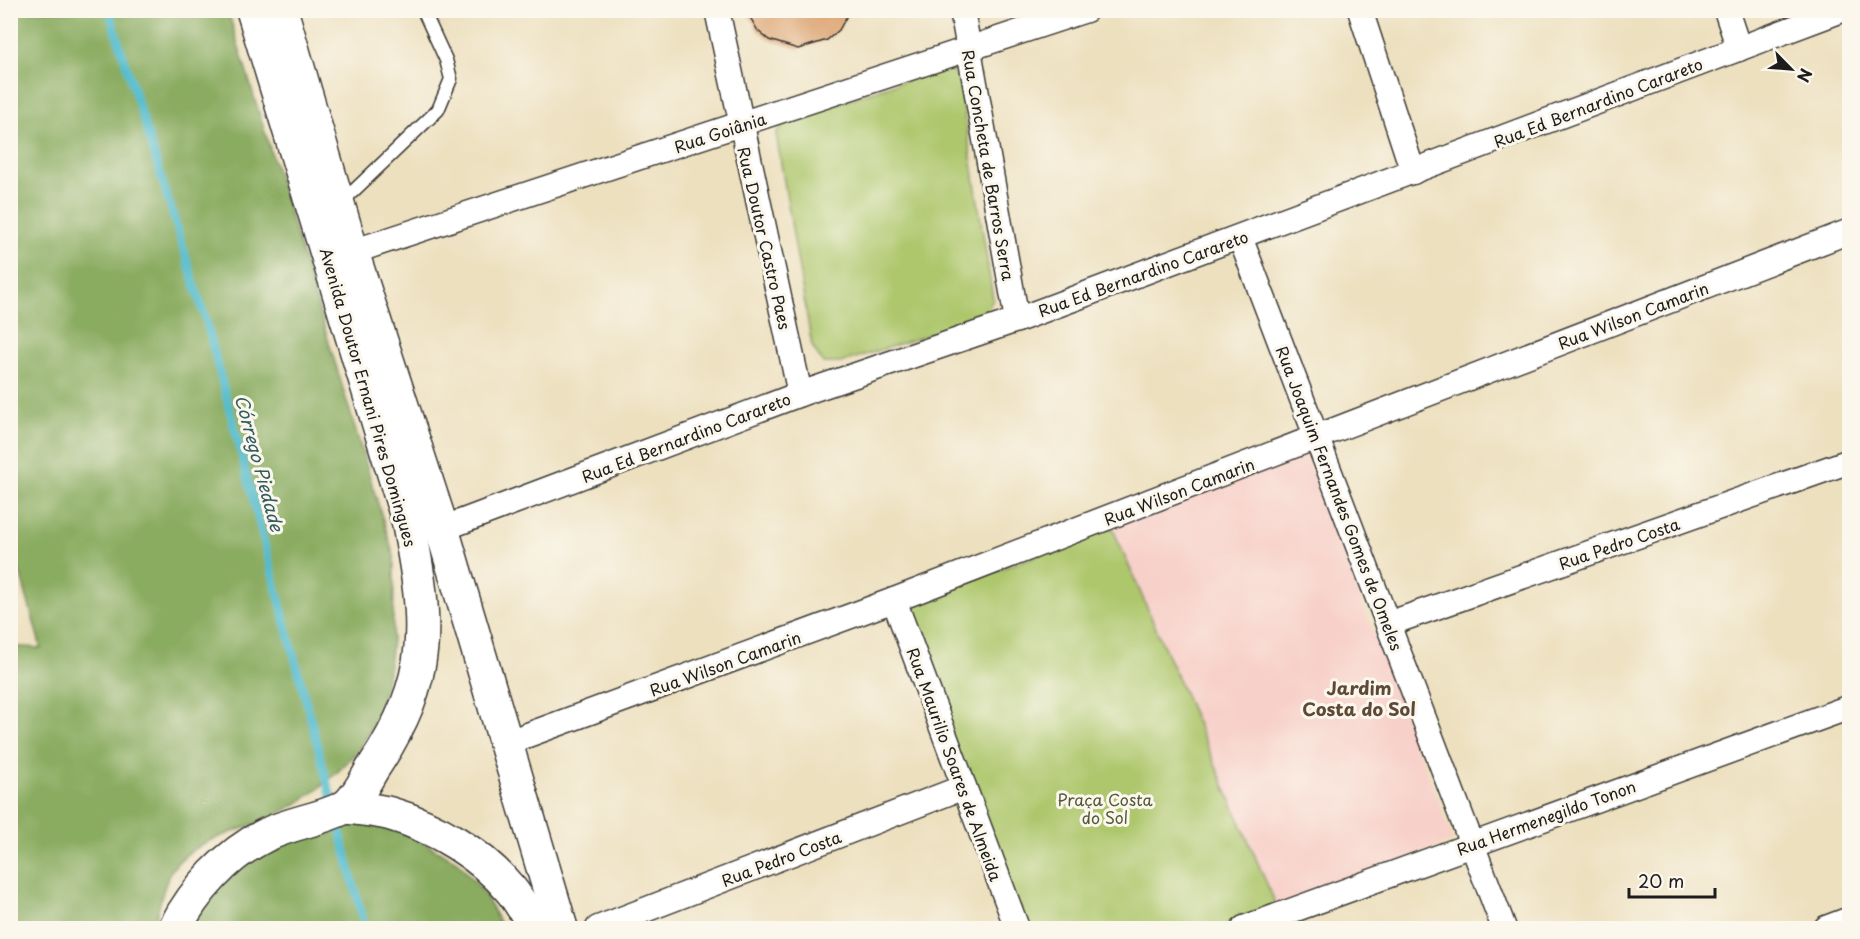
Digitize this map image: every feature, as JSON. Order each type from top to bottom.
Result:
[{"type":"main road","name":"Avenida Doutor Ernani Pires Domingues","points":[[253,10],[408,520],[418,573],[423,619],[420,666],[409,706],[389,744],[342,808]]},
{"type":"main road","name":"Avenida Doutor Ernani Pires Domingues","points":[[281,10],[352,252],[442,529],[561,928]]},
{"type":"main road","points":[[175,928],[184,911],[206,882],[235,854],[266,835],[342,808],[390,814],[423,826],[458,845],[489,867],[512,891],[536,928]]},
{"type":"street","name":"Rua Doutor Castro Paes","points":[[717,10],[740,125],[800,394]]},
{"type":"street","name":"Rua Concheta de Barros Serra","points":[[962,10],[1017,320]]},
{"type":"street","name":"Rua Goiânia","points":[[352,252],[1086,10]]},
{"type":"street","points":[[1360,10],[1413,172]]},
{"type":"street","points":[[1726,10],[1739,49]]},
{"type":"street","name":"Rua Ed Bernardino Carareto","points":[[442,529],[800,394],[1017,320],[1842,10]]},
{"type":"street","name":"Rua Wilson Camarin","points":[[507,743],[894,600],[1850,231]]},
{"type":"street","name":"Rua Joaquim Fernandes Gomes de Omeles","points":[[1240,237],[1504,928]]},
{"type":"street","name":"Rua Pedro Costa","points":[[1388,624],[1850,461]]},
{"type":"street","name":"Rua Maurilio Soares de Almeida","points":[[894,600],[1017,928]]},
{"type":"street","name":"Rua Hermenegildo Tonon","points":[[1244,928],[1850,706]]},
{"type":"street","name":"Rua Pedro Costa","points":[[598,928],[964,787]]},
{"type":"street","points":[[1826,928],[1850,918]]},
{"type":"lane","points":[[339,205],[438,110],[451,79],[446,60],[423,10]]},
{"type":"shaded area","points":[[1305,454],[1453,840],[1277,907],[1112,527]]},
{"type":"green space","points":[[11,11],[228,11],[394,556],[393,618],[387,678],[376,718],[357,751],[328,780],[294,805],[277,815],[213,839],[191,851],[170,873],[153,928],[11,928],[10,646],[41,648],[11,540]]},
{"type":"green space","points":[[950,69],[959,79],[993,299],[984,317],[840,363],[823,363],[812,346],[776,134],[785,121],[937,70]]},
{"type":"green space","name":"Praça Costa do Sol","points":[[1112,527],[1277,907],[1221,928],[1023,928],[903,606]]},
{"type":"green space","points":[[382,820],[457,861],[484,893],[502,928],[187,928],[204,899],[272,842],[325,829]]},
{"type":"building","points":[[746,10],[850,10],[839,30],[827,40],[798,49],[769,40],[758,31]]},
{"type":"waterway","name":"Córrego Piedade","points":[[109,10],[206,321],[333,804]]},
{"type":"waterway","name":"Córrego Piedade","points":[[337,819],[365,928]]},
{"type":"district","name":"Jardim Costa do Sol","points":[[1359,697]]}]
